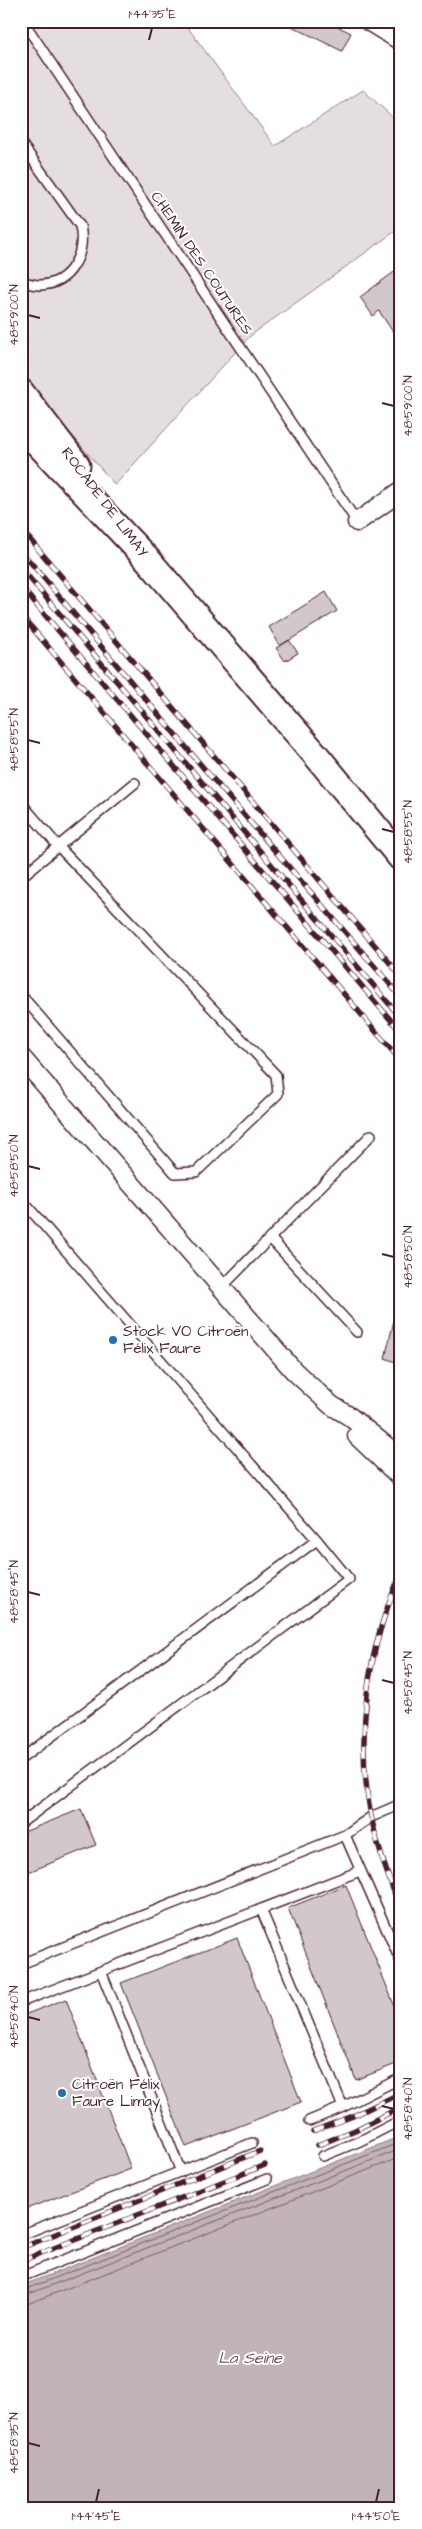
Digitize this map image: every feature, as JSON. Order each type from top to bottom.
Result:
[{"type":"main road","name":"ROCADE DE LIMAY","points":[[21,392],[149,561]]},
{"type":"main road","name":"ROCADE DE LIMAY","points":[[21,426],[149,561]]},
{"type":"main road","points":[[149,561],[315,754],[401,858]]},
{"type":"street","points":[[368,21],[401,41]]},
{"type":"street","points":[[357,522],[401,491]]},
{"type":"street","points":[[21,1057],[294,1371],[332,1405],[349,1416],[401,1458]]},
{"type":"street","points":[[332,1405],[344,1423],[401,1478]]},
{"type":"lane","name":"CHEMIN DES COUTURES","points":[[23,21],[357,522]]},
{"type":"lane","points":[[21,143],[80,226],[83,241],[80,256],[71,271],[57,281],[40,285],[21,282]]},
{"type":"lane","points":[[21,877],[135,783]]},
{"type":"lane","points":[[21,803],[58,846],[276,1075],[278,1094],[196,1172],[174,1173],[21,995]]},
{"type":"lane","points":[[221,1288],[371,1136]]},
{"type":"lane","points":[[21,1199],[349,1579],[21,1823]]},
{"type":"lane","points":[[270,1238],[357,1332]]},
{"type":"lane","points":[[21,1759],[316,1540]]},
{"type":"lane","points":[[21,1964],[344,1835],[371,1817],[401,1804]]},
{"type":"lane","points":[[344,1835],[401,1962]]},
{"type":"lane","points":[[21,2002],[360,1871]]},
{"type":"lane","points":[[261,1909],[343,2107]]},
{"type":"lane","points":[[101,1971],[181,2172]]},
{"type":"lane","points":[[309,2121],[343,2107],[401,2078]]},
{"type":"lane","points":[[323,2156],[360,2141],[401,2120]]},
{"type":"lane","points":[[21,2235],[252,2143]]},
{"type":"lane","points":[[21,2277],[267,2179]]},
{"type":"shaded area","points":[[21,21],[183,21],[275,146],[363,90],[401,125],[401,227],[250,336],[115,485],[21,376]]},
{"type":"water","name":"La Seine","points":[[401,2136],[401,2508],[21,2508],[21,2286]]},
{"type":"building","points":[[281,21],[327,21],[351,33],[342,51]]},
{"type":"building","points":[[401,267],[401,344],[379,311],[373,316],[360,297]]},
{"type":"building","points":[[326,592],[337,611],[280,646],[269,627]]},
{"type":"building","points":[[289,640],[298,653],[285,661],[276,648]]},
{"type":"building","points":[[395,1316],[401,1316],[401,1364],[385,1358]]},
{"type":"building","points":[[81,1809],[96,1845],[21,1875],[21,1833]]},
{"type":"building","points":[[346,1885],[401,2022],[401,2062],[356,2080],[288,1908]]},
{"type":"building","points":[[237,1938],[301,2102],[186,2147],[121,1983]]},
{"type":"building","name":"Citroën Félix Faure Limay","points":[[66,1999],[131,2169],[21,2211],[21,2016]]},
{"type":"railway","points":[[21,529],[401,976]]},
{"type":"railway","points":[[21,551],[201,765],[401,997]]},
{"type":"railway","points":[[21,568],[401,1018]]},
{"type":"railway","points":[[21,587],[401,1032]]},
{"type":"railway","points":[[21,615],[401,1061]]},
{"type":"railway","points":[[401,1574],[389,1602],[372,1662],[364,1724],[366,1786],[371,1816],[384,1864],[401,1910]]},
{"type":"railway","points":[[313,2131],[353,2116],[401,2093]]},
{"type":"railway","points":[[318,2145],[355,2130],[401,2107]]},
{"type":"railway","points":[[21,2248],[260,2151]]},
{"type":"railway","points":[[21,2261],[265,2165]]},
{"type":"place","name":"Stock VO Citroën Félix Faure","points":[[113,1340]]},
{"type":"place","name":"Citroën Félix Faure Limay","points":[[62,2093]]}]
